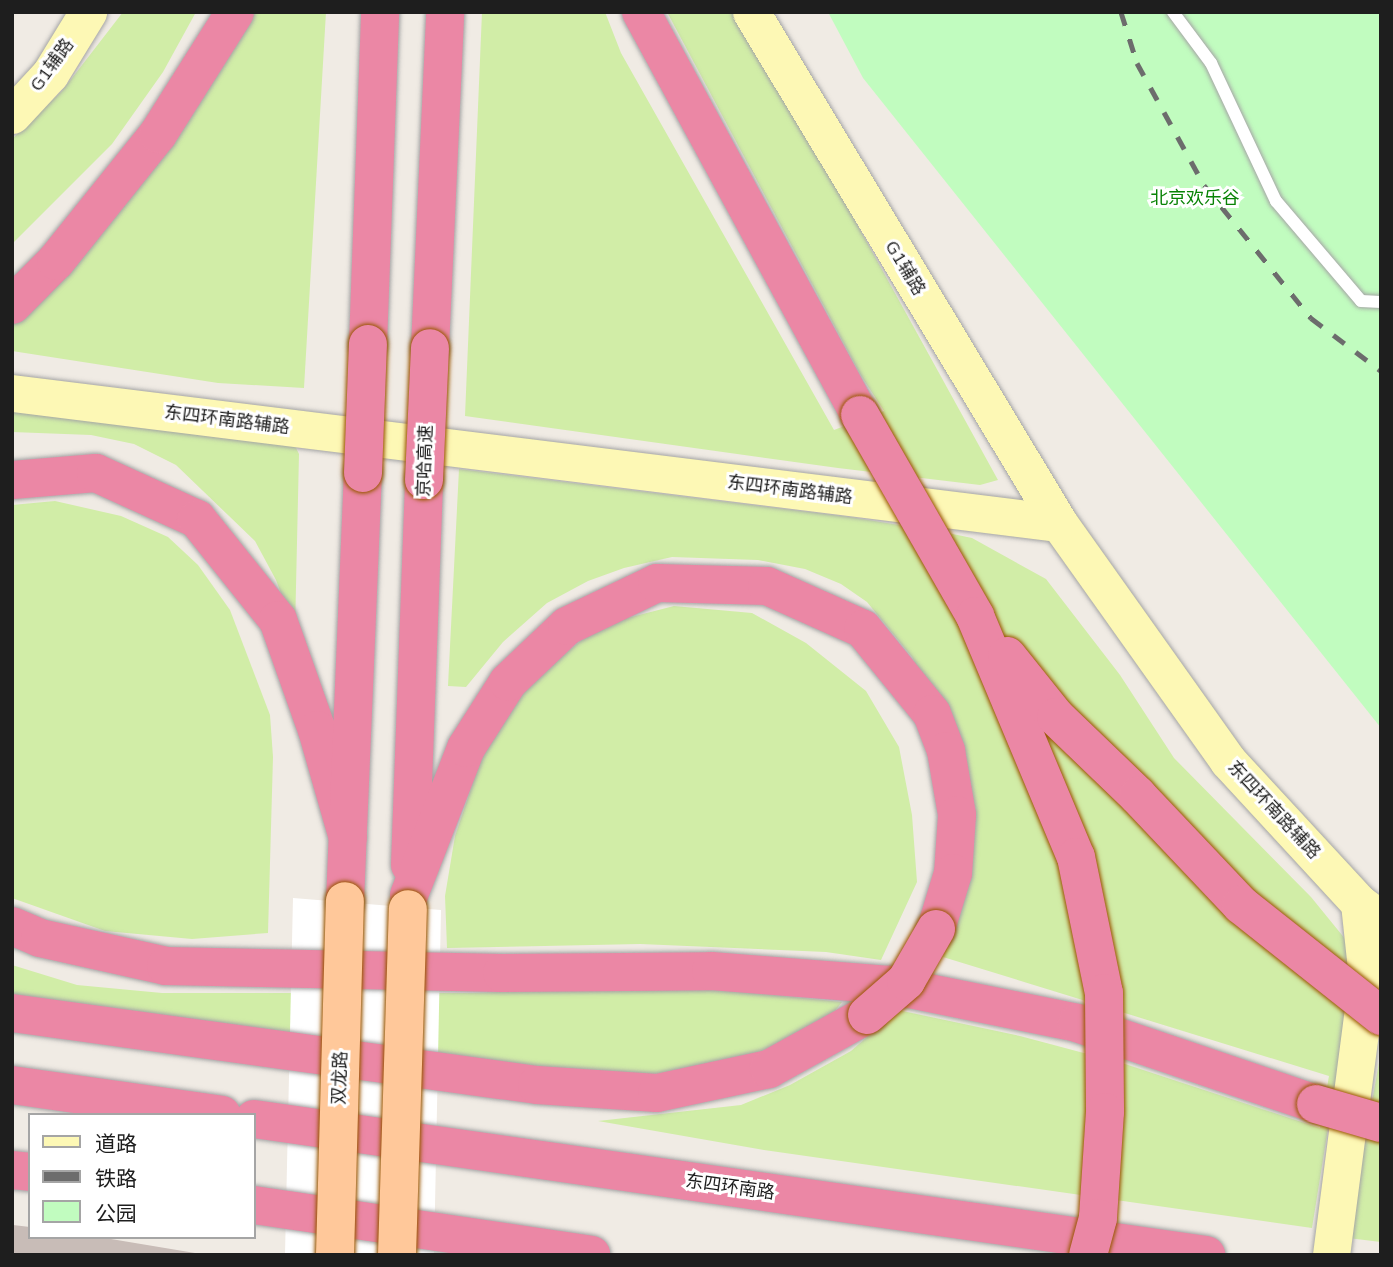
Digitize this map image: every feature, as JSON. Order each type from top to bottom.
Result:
[{"type":"highway","points":[[12,305],[56,261],[158,134],[235,12]]},
{"type":"highway","points":[[345,901],[380,12]]},
{"type":"highway","name":"京哈高速","points":[[409,902],[445,12]]},
{"type":"highway","points":[[641,12],[860,415],[975,616],[1076,857],[1104,993],[1105,1112],[1098,1217],[1088,1255]]},
{"type":"highway","points":[[12,480],[96,473],[197,519],[278,620],[317,730],[348,838]]},
{"type":"highway","points":[[12,1013],[537,1085],[657,1093],[769,1069],[867,1015],[906,981],[936,929],[953,873],[957,815],[946,751],[932,714],[863,629],[767,586],[657,583],[567,626],[508,682],[466,748],[409,902]]},
{"type":"highway","points":[[975,616],[1056,717],[1138,796],[1241,905],[1381,1016]]},
{"type":"highway","points":[[12,926],[40,938],[166,966],[502,973],[711,971],[889,985],[1077,1023],[1316,1104],[1381,1123]]},
{"type":"highway","points":[[12,1085],[208,1113]]},
{"type":"highway","name":"东四环南路","points":[[256,1119],[1206,1255]]},
{"type":"highway","points":[[256,1205],[591,1255]]},
{"type":"main road","name":"G1辅路","points":[[12,115],[50,74],[88,12]]},
{"type":"main road","name":"G1辅路","points":[[751,12],[1059,523]]},
{"type":"main road","name":"东四环南路辅路","points":[[12,393],[1059,523],[1228,761],[1370,911]]},
{"type":"main road","name":"双龙路","points":[[335,1255],[345,901]]},
{"type":"main road","points":[[397,1255],[409,902]]},
{"type":"main road","points":[[1331,1255],[1367,978],[1370,911]]},
{"type":"lane","points":[[1173,12],[1211,63],[1276,201],[1361,300],[1381,302]]},
{"type":"green space","points":[[123,12],[196,12],[163,72],[112,144],[12,244],[12,139],[62,91]]},
{"type":"green space","points":[[247,12],[326,12],[304,388],[218,383],[12,351],[12,278],[34,298]]},
{"type":"green space","points":[[482,12],[605,12],[621,53],[834,430],[884,411],[860,374],[667,12],[740,12],[998,480],[980,485],[838,468],[465,416]]},
{"type":"green space","name":"北京欢乐谷","points":[[828,12],[1381,12],[1381,728],[863,78]]},
{"type":"green space","points":[[12,409],[295,446],[299,454],[295,631],[276,580],[255,541],[176,465],[134,444],[91,435],[12,432]]},
{"type":"green space","points":[[459,469],[850,517],[948,533],[972,538],[1046,579],[1120,675],[1174,758],[1311,897],[1346,940],[1352,958],[1342,1042],[1312,1228],[764,1150],[598,1121],[741,1105],[790,1085],[851,1051],[898,1010],[1020,1036],[1125,1064],[1320,1128],[1329,1076],[943,957],[960,899],[951,735],[912,657],[867,602],[841,584],[805,569],[758,560],[672,557],[624,568],[588,581],[547,603],[503,642],[466,687],[448,686]]},
{"type":"green space","points":[[55,501],[121,516],[168,537],[198,565],[230,610],[270,715],[273,757],[268,933],[192,939],[105,931],[12,898],[12,505]]},
{"type":"green space","points":[[674,606],[752,613],[806,643],[866,691],[899,747],[912,815],[917,882],[881,960],[826,952],[640,944],[447,948],[445,896],[455,836],[481,759],[528,684],[600,625]]},
{"type":"green space","points":[[12,965],[77,985],[162,993],[472,993],[642,986],[735,991],[842,1002],[835,1011],[774,1048],[662,1077],[606,1076],[12,1004]]},
{"type":"green space","points":[[1381,1051],[1381,1242],[1348,1238]]},
{"type":"pier","points":[[293,898],[441,910],[434,1255],[285,1255]]},
{"type":"building","points":[[13,1225],[28,1227],[28,1239],[111,1239],[207,1255],[12,1255]]},
{"type":"railway","points":[[1121,12],[1137,63],[1204,185],[1311,318],[1381,371]]}]
